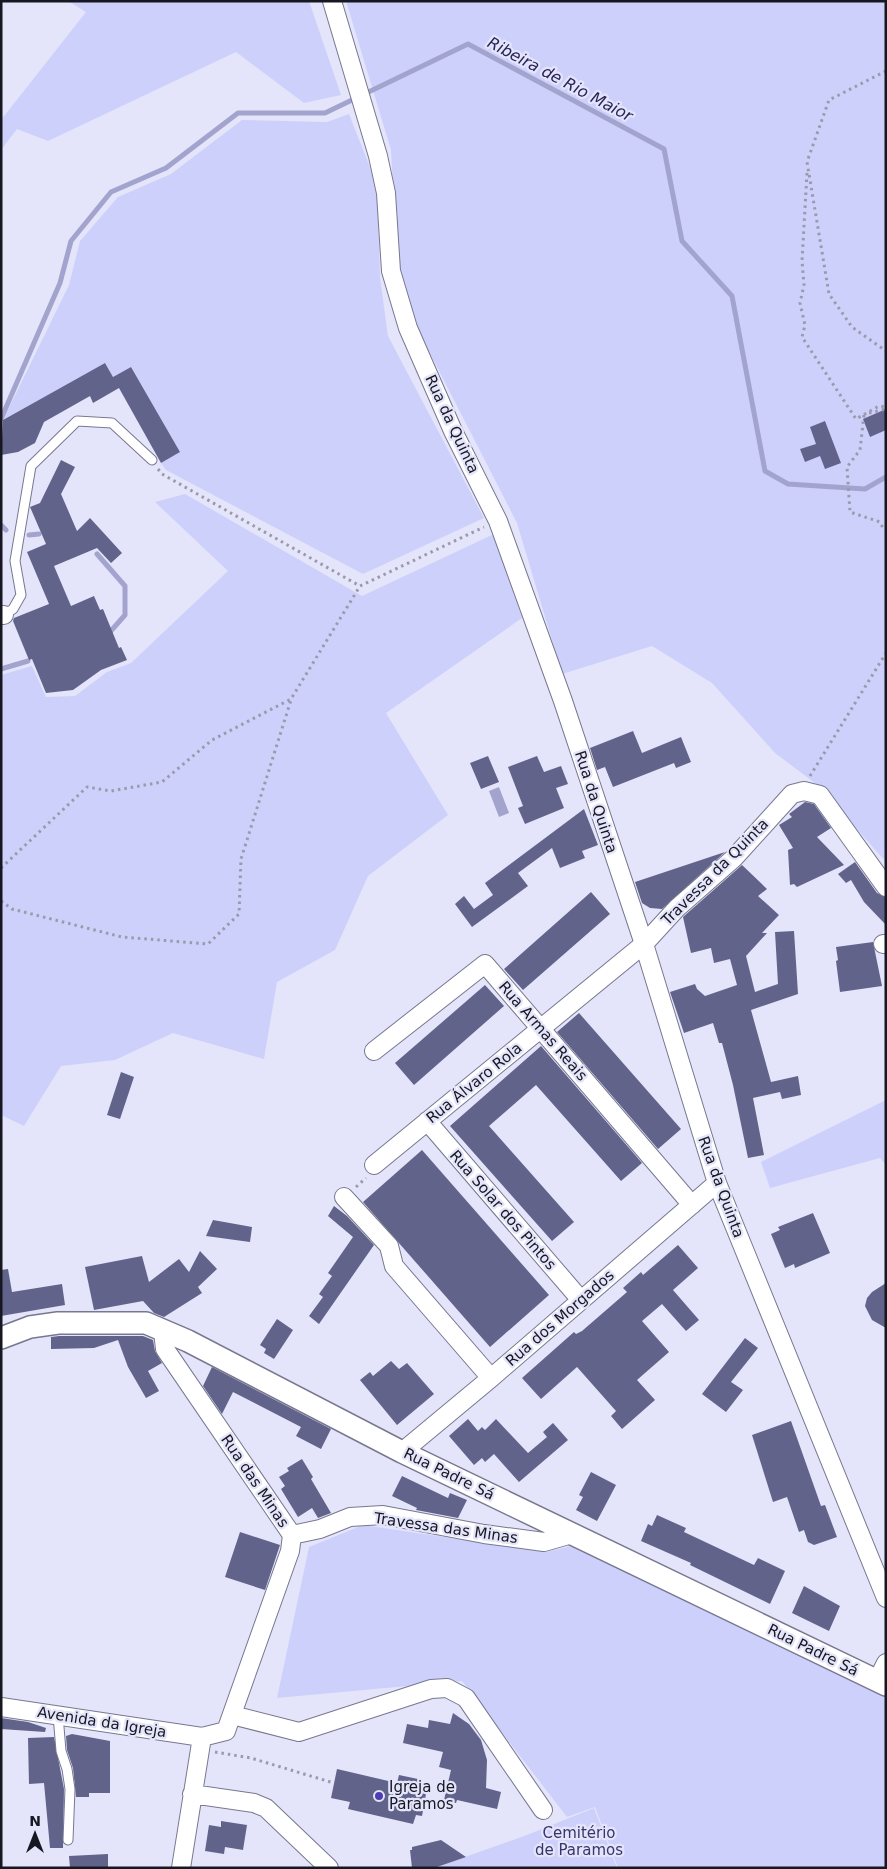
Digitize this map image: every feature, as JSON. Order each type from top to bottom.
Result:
[{"type":"street","name":"Rua da Quinta","points":[[332,1],[378,156],[386,193],[391,271],[408,328],[453,431],[498,521],[563,702],[644,944],[717,1183],[886,1598]]},
{"type":"street","name":"Travessa da Quinta","points":[[644,944],[677,908],[734,858],[792,794],[804,791]]},
{"type":"street","points":[[804,791],[820,795],[886,887]]},
{"type":"street","name":"Rua Álvaro Rola","points":[[374,1165],[644,944]]},
{"type":"street","name":"Rua Armas Reais","points":[[374,1051],[485,964],[692,1205]]},
{"type":"street","name":"Rua Solar dos Pintos","points":[[427,1121],[580,1299]]},
{"type":"street","name":"Rua dos Morgados","points":[[402,1452],[491,1378],[580,1299],[717,1183]]},
{"type":"street","points":[[344,1196],[389,1246],[394,1266],[491,1378]]},
{"type":"street","name":"Rua Padre Sá","points":[[1,1338],[30,1328],[58,1322],[146,1323],[188,1341],[402,1452],[572,1534],[883,1676]]},
{"type":"street","name":"Rua das Minas","points":[[163,1331],[165,1349],[292,1535],[290,1551],[226,1731],[201,1743]]},
{"type":"street","name":"Travessa das Minas","points":[[292,1535],[320,1529],[350,1517],[383,1515],[484,1534],[544,1542],[572,1534]]},
{"type":"street","points":[[232,1715],[299,1732],[432,1689],[447,1688],[466,1698],[543,1810]]},
{"type":"street","name":"Avenida da Igreja","points":[[1,1707],[58,1715],[201,1743]]},
{"type":"street","points":[[181,1868],[201,1743]]},
{"type":"street","points":[[192,1794],[254,1803],[266,1808],[329,1868]]},
{"type":"lane","points":[[2,615],[13,609],[21,595],[15,561],[31,466],[77,421],[112,423],[152,460]]},
{"type":"lane","points":[[58,1715],[61,1751],[67,1769],[70,1789],[68,1840]]},
{"type":"path","points":[[886,71],[829,100],[807,162],[802,261],[804,285],[800,303],[805,324],[802,337],[856,419],[879,406],[886,408]]},
{"type":"path","points":[[807,162],[829,294],[852,327],[886,351]]},
{"type":"path","points":[[865,414],[860,450],[848,467],[850,512],[880,522],[883,528],[886,526]]},
{"type":"path","points":[[152,460],[162,474],[360,586]]},
{"type":"path","points":[[1,901],[12,909],[122,937],[208,944],[239,914],[241,859],[291,699],[360,586],[498,521]]},
{"type":"path","points":[[804,791],[810,775],[886,653]]},
{"type":"path","points":[[1,868],[87,787],[111,791],[162,782],[212,740],[291,699]]},
{"type":"path","points":[[344,1196],[364,1181],[374,1165]]},
{"type":"path","points":[[201,1743],[334,1783]]},
{"type":"green space","points":[[68,1],[309,1],[341,95],[304,103],[236,52],[48,141],[17,129],[1,150],[1,120],[86,12]]},
{"type":"green space","points":[[346,1],[886,1],[886,862],[819,786],[775,753],[712,683],[652,646],[562,674],[517,523],[417,328],[397,266],[391,150]]},
{"type":"green space","points":[[349,114],[377,185],[380,278],[388,336],[484,518],[363,574],[166,470],[161,463],[180,452],[131,367],[113,377],[105,363],[3,420],[69,285],[80,241],[118,197],[171,174],[242,120],[327,122]]},
{"type":"green space","points":[[185,494],[362,596],[494,534],[522,618],[386,713],[448,815],[368,876],[335,950],[277,982],[264,1059],[173,1033],[115,1060],[61,1066],[24,1126],[1,1115],[1,675],[32,666],[46,697],[75,696],[107,672],[131,663],[228,571],[155,502]]},
{"type":"green space","points":[[886,1100],[886,1165],[880,1158],[770,1188],[761,1162]]},
{"type":"green space","points":[[363,1525],[546,1552],[571,1546],[886,1697],[886,1868],[618,1868],[595,1807],[567,1817],[462,1681],[277,1698],[309,1547]]},
{"type":"green space","name":"Cemitério de Paramos","points":[[594,1808],[617,1868],[434,1868],[527,1835]]},
{"type":"shaded area","points":[[499,787],[509,813],[499,817],[489,791]]},
{"type":"building","points":[[105,363],[113,377],[131,367],[180,452],[161,463],[119,388],[93,403],[90,396],[44,422],[35,443],[18,452],[1,455],[3,420]]},
{"type":"building","points":[[886,409],[886,430],[870,437],[863,419]]},
{"type":"building","points":[[825,421],[841,463],[825,469],[820,456],[805,462],[800,449],[816,444],[810,427]]},
{"type":"building","points":[[61,460],[75,467],[61,494],[77,531],[90,518],[122,553],[111,563],[97,548],[54,566],[71,606],[94,596],[100,610],[103,609],[119,648],[121,647],[127,660],[101,670],[73,690],[46,693],[32,659],[29,660],[13,621],[14,618],[49,604],[27,552],[46,544],[30,507],[40,503]]},
{"type":"building","points":[[633,731],[642,753],[681,737],[691,762],[676,768],[674,763],[613,787],[605,767],[597,770],[590,748]]},
{"type":"building","points":[[488,756],[499,782],[481,789],[470,763]]},
{"type":"building","points":[[537,756],[544,772],[561,766],[568,784],[556,788],[564,808],[525,824],[518,808],[523,806],[508,767]]},
{"type":"building","points":[[805,802],[814,804],[831,828],[817,837],[844,865],[797,887],[794,884],[790,885],[788,850],[793,848],[779,825],[792,817],[789,814]]},
{"type":"building","points":[[584,809],[598,845],[582,851],[585,858],[560,868],[552,848],[518,873],[528,886],[472,927],[455,904],[464,896],[474,909],[493,895],[485,883]]},
{"type":"building","points":[[725,852],[662,909],[650,908],[642,903],[635,882]]},
{"type":"building","points":[[855,862],[877,893],[886,897],[886,925],[864,902],[851,880],[846,883],[838,874]]},
{"type":"building","points":[[742,865],[767,889],[758,896],[779,915],[762,933],[767,933],[746,956],[755,992],[778,984],[775,932],[794,931],[798,994],[751,1010],[771,1082],[798,1076],[801,1095],[782,1099],[780,1092],[753,1098],[764,1155],[748,1158],[733,1085],[722,1043],[719,1043],[713,1023],[684,1033],[670,992],[695,984],[697,989],[705,996],[737,985],[730,959],[714,963],[711,948],[691,953],[683,917]]},
{"type":"building","points":[[591,892],[610,914],[523,990],[504,969]]},
{"type":"building","points":[[873,942],[882,986],[840,992],[836,947]]},
{"type":"building","points":[[485,985],[504,1006],[414,1085],[395,1063]]},
{"type":"building","points":[[579,1013],[681,1129],[658,1149],[557,1032]]},
{"type":"building","points":[[541,1046],[642,1163],[621,1181],[536,1085],[489,1126],[574,1222],[552,1241],[450,1126]]},
{"type":"building","points":[[121,1072],[134,1077],[120,1119],[107,1115]]},
{"type":"building","points":[[422,1150],[549,1295],[490,1347],[363,1202]]},
{"type":"building","points":[[334,1206],[347,1216],[374,1245],[319,1324],[309,1316],[323,1297],[319,1294],[332,1276],[328,1273],[353,1237],[328,1216]]},
{"type":"building","points":[[813,1213],[830,1253],[795,1268],[794,1264],[785,1268],[771,1234],[780,1230],[778,1227]]},
{"type":"building","points":[[213,1220],[252,1227],[250,1242],[206,1236]]},
{"type":"building","points":[[678,1245],[698,1268],[673,1290],[699,1320],[686,1331],[662,1304],[642,1321],[669,1352],[637,1380],[655,1400],[622,1429],[611,1416],[616,1411],[577,1367],[541,1399],[522,1378],[574,1332],[576,1334],[582,1331],[627,1292],[623,1288],[641,1272],[643,1275]]},
{"type":"building","points":[[200,1251],[217,1269],[198,1287],[202,1293],[164,1317],[154,1313],[143,1301],[94,1310],[85,1267],[142,1256],[149,1282],[179,1259],[189,1272]]},
{"type":"building","points":[[8,1269],[12,1292],[62,1284],[65,1305],[1,1316],[1,1270]]},
{"type":"building","points":[[886,1283],[886,1328],[872,1320],[865,1306],[867,1298],[872,1292]]},
{"type":"building","points":[[277,1319],[293,1330],[274,1359],[264,1353],[266,1349],[260,1345]]},
{"type":"building","points":[[143,1336],[153,1340],[155,1351],[162,1363],[148,1371],[159,1391],[146,1398],[128,1367],[118,1340],[94,1348],[51,1349],[51,1337]]},
{"type":"building","points":[[745,1338],[758,1348],[731,1382],[743,1390],[726,1412],[702,1394]]},
{"type":"building","points":[[391,1361],[399,1369],[407,1363],[434,1394],[397,1425],[360,1380],[370,1372],[373,1376]]},
{"type":"building","points":[[212,1367],[331,1429],[321,1449],[296,1436],[301,1427],[233,1392],[222,1414],[203,1386]]},
{"type":"building","points":[[468,1419],[478,1431],[482,1427],[485,1430],[496,1419],[528,1453],[547,1437],[543,1432],[553,1423],[568,1440],[519,1482],[494,1454],[485,1462],[482,1458],[474,1465],[449,1436]]},
{"type":"building","points":[[791,1421],[821,1506],[825,1505],[837,1537],[814,1545],[808,1542],[804,1530],[799,1532],[787,1497],[773,1502],[752,1435]]},
{"type":"building","points":[[302,1459],[313,1477],[311,1479],[331,1513],[318,1518],[312,1508],[298,1517],[281,1489],[285,1486],[279,1477],[289,1471],[287,1468]]},
{"type":"building","points":[[591,1472],[616,1485],[597,1521],[576,1510],[583,1497],[579,1495]]},
{"type":"building","points":[[402,1476],[448,1498],[450,1493],[467,1500],[458,1518],[416,1510],[417,1508],[392,1496]]},
{"type":"building","points":[[657,1515],[686,1528],[684,1532],[754,1565],[758,1558],[785,1571],[770,1604],[690,1565],[691,1563],[641,1541],[648,1524],[652,1526]]},
{"type":"building","points":[[240,1532],[280,1545],[265,1590],[225,1577]]},
{"type":"building","points":[[804,1586],[840,1606],[829,1631],[792,1613]]},
{"type":"building","points":[[453,1713],[469,1724],[481,1740],[487,1760],[486,1788],[501,1792],[497,1809],[457,1800],[456,1803],[444,1800],[451,1770],[439,1767],[443,1752],[403,1743],[407,1724],[428,1728],[429,1720],[450,1724]]},
{"type":"building","points":[[1,1718],[28,1722],[46,1728],[45,1732],[1,1729]]},
{"type":"building","points":[[72,1734],[110,1741],[110,1793],[89,1793],[89,1797],[76,1797],[73,1768],[67,1750],[66,1736]]},
{"type":"building","points":[[54,1737],[64,1789],[63,1848],[50,1848],[44,1783],[29,1784],[28,1738]]},
{"type":"building","name":"Igreja de Paramos","points":[[337,1769],[397,1783],[399,1775],[418,1779],[416,1791],[426,1794],[422,1816],[416,1815],[413,1824],[348,1809],[350,1802],[331,1798]]},
{"type":"building","points":[[221,1821],[247,1825],[243,1850],[225,1847],[224,1854],[205,1851],[209,1825],[221,1827]]},
{"type":"building","points":[[441,1840],[466,1857],[434,1868],[412,1868],[410,1850],[412,1850],[412,1847]]},
{"type":"building","points":[[108,1854],[108,1868],[70,1868],[69,1856]]},
{"type":"waterway","name":"Ribeira de Rio Maior","points":[[1,419],[60,283],[71,241],[111,192],[166,168],[238,113],[325,113],[468,44],[664,149],[682,241],[732,296],[765,471],[788,484],[865,489],[886,477]]},
{"type":"waterway","name":"Ribeira de Rio Maior","points":[[1,525],[6,530]]},
{"type":"waterway","points":[[29,535],[39,534]]},
{"type":"waterway","points":[[97,554],[125,586],[125,615],[110,632]]},
{"type":"waterway","name":"Ribeira de Rio Maior","points":[[1,669],[28,661]]},
{"type":"place","name":"Igreja de Paramos","points":[[379,1796]]}]
